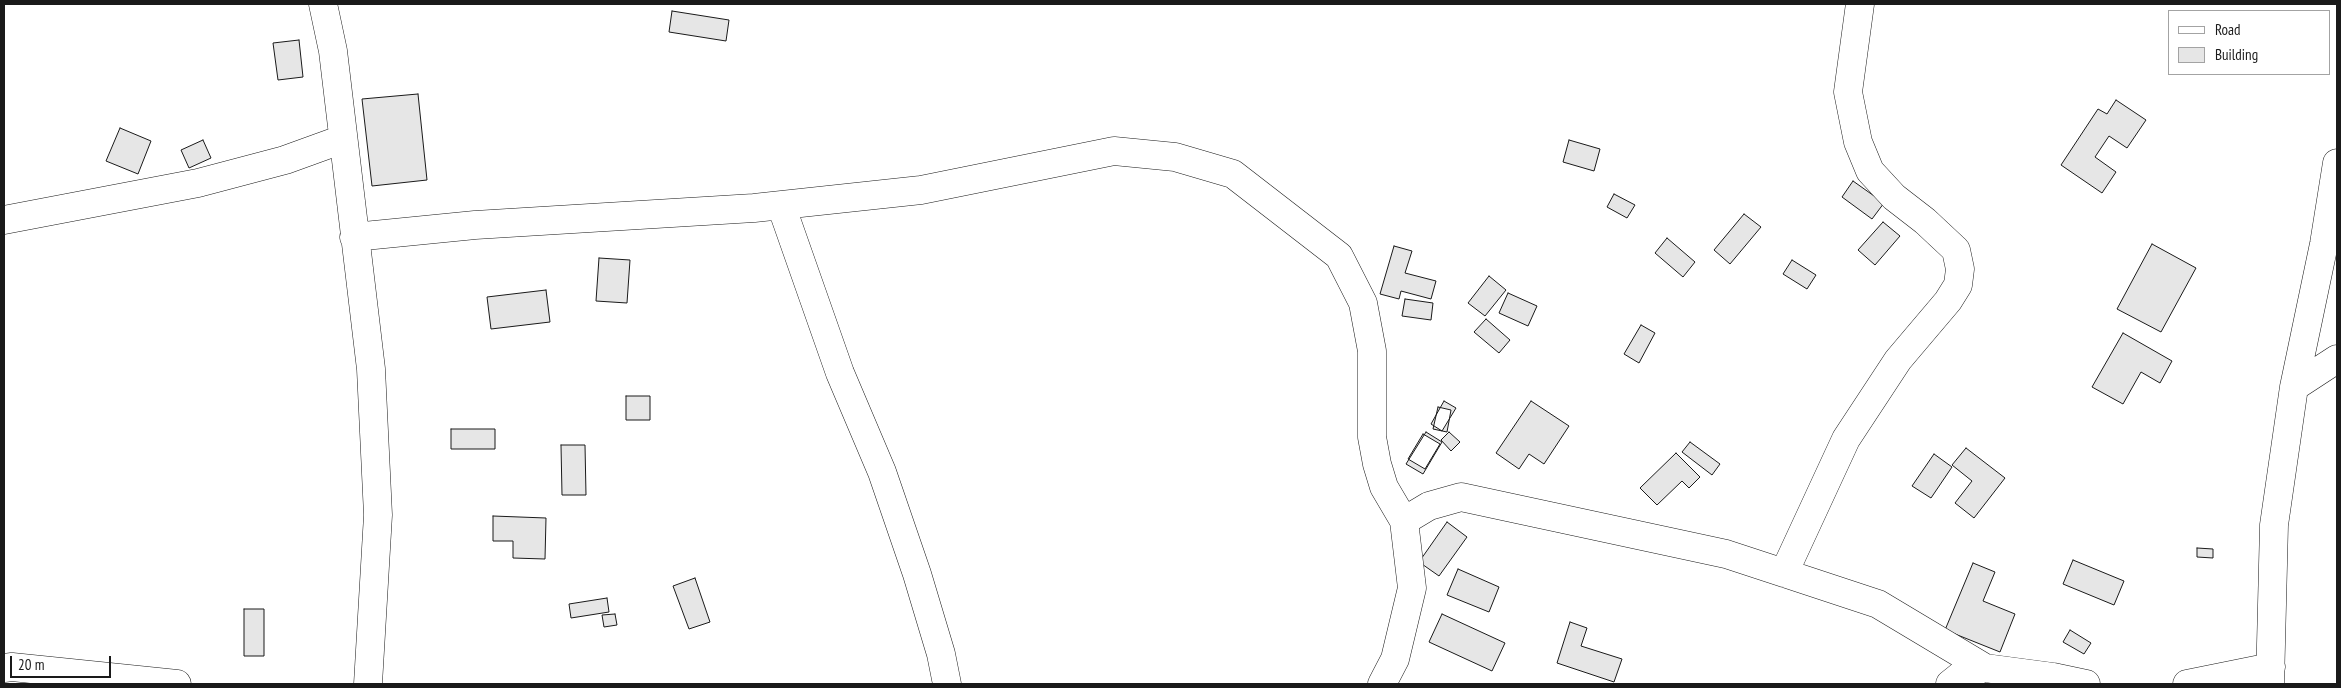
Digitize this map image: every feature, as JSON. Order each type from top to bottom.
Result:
[{"type":"street","points":[[322,4],[333,51],[371,369],[378,515],[368,684]]},
{"type":"street","points":[[1784,573],[1846,439],[1898,360],[1948,301],[1958,285],[1960,269],[1956,250],[1925,220],[1894,197],[1870,171],[1858,142],[1848,92],[1860,4]]},
{"type":"street","points":[[4,220],[198,183],[285,160],[343,139]]},
{"type":"street","points":[[354,237],[475,225],[647,216],[781,205],[921,190],[1114,151],[1175,157],[1233,174],[1339,256],[1363,303],[1372,351],[1372,438],[1384,487],[1404,521],[1412,588],[1395,659],[1382,684]]},
{"type":"street","points":[[2187,684],[2270,676],[2274,525],[2294,387],[2324,244],[2337,163]]},
{"type":"street","points":[[781,205],[840,373],[885,481],[917,574],[941,654],[947,684]]},
{"type":"street","points":[[2294,387],[2337,359]]},
{"type":"street","points":[[1404,521],[1430,506],[1461,497],[1726,554],[1878,604],[1985,668],[2053,677],[2086,684]]},
{"type":"street","points":[[4,668],[12,667],[177,684]]},
{"type":"street","points":[[1950,684],[1960,676],[1985,668]]},
{"type":"building","points":[[672,11],[729,20],[726,41],[669,32]]},
{"type":"building","points":[[299,40],[303,77],[278,80],[273,43]]},
{"type":"building","points":[[418,94],[427,180],[372,186],[362,99]]},
{"type":"building","points":[[2116,100],[2146,120],[2127,148],[2109,136],[2095,157],[2116,172],[2102,193],[2061,165],[2098,109],[2107,114]]},
{"type":"building","points":[[120,128],[151,141],[138,174],[106,161]]},
{"type":"building","points":[[203,140],[211,158],[189,168],[181,150]]},
{"type":"building","points":[[1569,140],[1600,149],[1594,171],[1563,162]]},
{"type":"building","points":[[1853,181],[1884,203],[1872,219],[1842,197]]},
{"type":"building","points":[[1614,194],[1635,205],[1627,218],[1607,207]]},
{"type":"building","points":[[1744,214],[1761,227],[1730,264],[1714,250]]},
{"type":"building","points":[[1883,222],[1900,236],[1875,265],[1858,250]]},
{"type":"building","points":[[1667,238],[1695,262],[1683,277],[1655,253]]},
{"type":"building","points":[[2152,244],[2196,268],[2161,332],[2117,309]]},
{"type":"building","points":[[1394,246],[1412,251],[1405,273],[1436,281],[1431,299],[1401,291],[1399,299],[1380,294]]},
{"type":"building","points":[[599,258],[630,260],[627,303],[596,301]]},
{"type":"building","points":[[1792,260],[1816,275],[1807,289],[1783,274]]},
{"type":"building","points":[[1489,276],[1506,290],[1485,316],[1468,303]]},
{"type":"building","points":[[546,290],[550,322],[491,329],[487,297]]},
{"type":"building","points":[[1508,293],[1537,306],[1528,326],[1499,313]]},
{"type":"building","points":[[1405,299],[1433,303],[1431,320],[1402,316]]},
{"type":"building","points":[[1486,319],[1510,340],[1499,353],[1474,332]]},
{"type":"building","points":[[1641,325],[1655,333],[1639,363],[1624,354]]},
{"type":"building","points":[[2123,333],[2172,361],[2160,383],[2141,372],[2123,404],[2092,387]]},
{"type":"building","points":[[626,396],[650,396],[650,420],[626,420]]},
{"type":"building","points":[[1444,401],[1456,408],[1442,431],[1431,424]]},
{"type":"building","points":[[1531,401],[1569,426],[1544,464],[1529,454],[1519,469],[1496,453]]},
{"type":"building","points":[[1438,407],[1451,410],[1447,432],[1433,429]]},
{"type":"building","points":[[451,429],[495,429],[495,449],[451,449]]},
{"type":"building","points":[[1426,432],[1442,442],[1423,474],[1406,464]]},
{"type":"building","points":[[1449,432],[1460,442],[1451,451],[1441,440]]},
{"type":"building","points":[[1423,434],[1440,444],[1425,469],[1408,459]]},
{"type":"building","points":[[1690,442],[1720,464],[1712,475],[1682,452]]},
{"type":"building","points":[[561,445],[585,445],[586,495],[562,495]]},
{"type":"building","points":[[1966,448],[2005,478],[1974,518],[1955,503],[1972,481],[1952,465]]},
{"type":"building","points":[[1676,453],[1700,477],[1689,488],[1682,481],[1657,505],[1640,488]]},
{"type":"building","points":[[1934,454],[1952,467],[1931,498],[1912,486]]},
{"type":"building","points":[[493,516],[546,518],[545,559],[513,558],[513,541],[493,541]]},
{"type":"building","points":[[1447,522],[1467,537],[1439,576],[1419,562]]},
{"type":"building","points":[[2197,548],[2213,549],[2213,558],[2197,557]]},
{"type":"building","points":[[2073,560],[2124,581],[2114,605],[2063,584]]},
{"type":"building","points":[[1973,563],[1995,572],[1983,601],[2015,614],[2000,652],[1945,630]]},
{"type":"building","points":[[1458,569],[1499,587],[1489,612],[1447,595]]},
{"type":"building","points":[[695,578],[710,622],[689,629],[673,586]]},
{"type":"building","points":[[607,598],[609,612],[571,618],[569,604]]},
{"type":"building","points":[[244,609],[264,609],[264,656],[244,656]]},
{"type":"building","points":[[615,614],[617,625],[604,627],[602,615]]},
{"type":"building","points":[[1442,614],[1505,643],[1492,671],[1429,642]]},
{"type":"building","points":[[1570,622],[1587,628],[1581,646],[1622,659],[1614,682],[1557,663]]},
{"type":"building","points":[[2070,630],[2091,643],[2084,654],[2063,642]]}]
